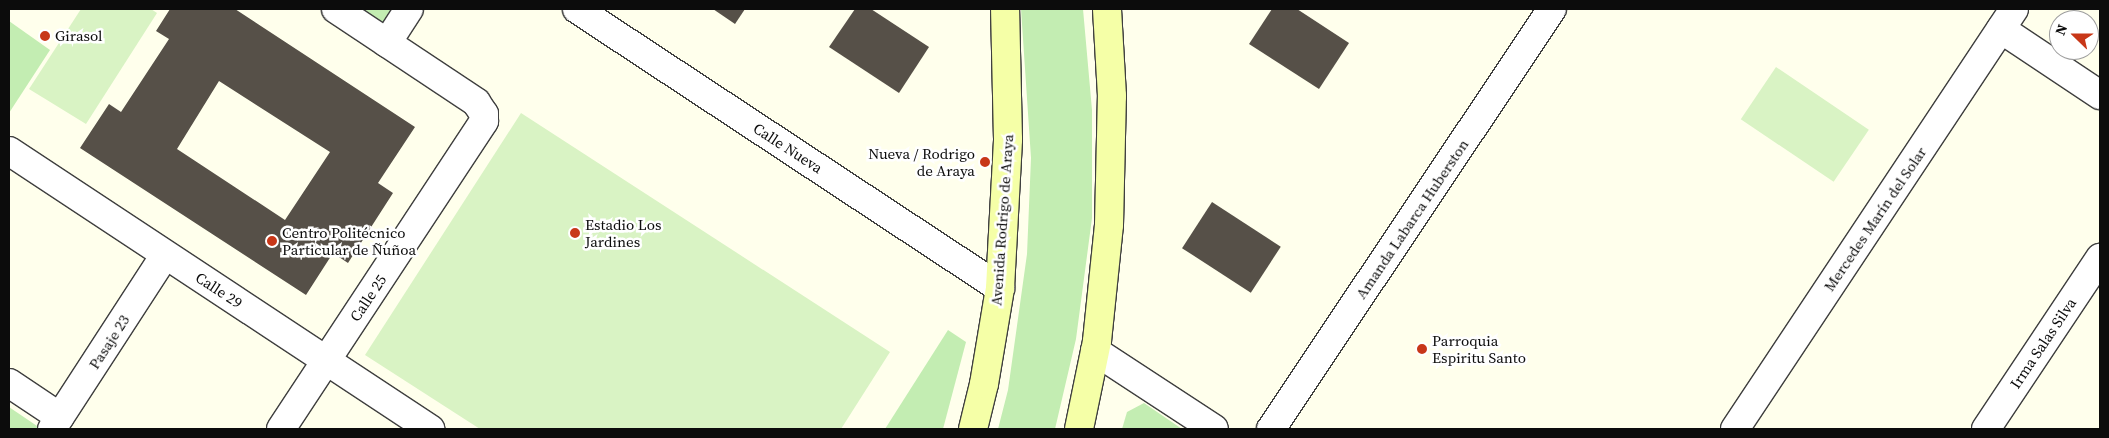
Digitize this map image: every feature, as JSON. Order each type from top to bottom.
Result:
[{"type":"main road","name":"Avenida Rodrigo de Araya","points":[[973,429],[984,384],[1000,288],[1008,139],[1005,9]]},
{"type":"main road","points":[[1079,429],[1095,351],[1107,252],[1112,161],[1107,9]]},
{"type":"street","points":[[336,9],[387,42],[409,9]]},
{"type":"street","name":"Calle Nueva","points":[[576,9],[1000,288]]},
{"type":"street","name":"Amanda Labarca Huberston","points":[[1271,429],[1552,9]]},
{"type":"street","points":[[2007,19],[2100,95]]},
{"type":"street","name":"Mercedes Marín del Solar","points":[[1735,429],[2007,19]]},
{"type":"street","name":"Calle 25","points":[[281,429],[481,127],[484,114],[476,102],[387,42]]},
{"type":"street","name":"Calle 29","points":[[9,151],[430,429]]},
{"type":"street","name":"Pasaje 23","points":[[56,423],[165,255]]},
{"type":"street","name":"Irma Salas Silva","points":[[1986,429],[2100,258]]},
{"type":"street","points":[[1095,351],[1214,429]]},
{"type":"street","points":[[9,383],[56,423]]},
{"type":"green space","points":[[81,9],[151,9],[157,13],[86,124],[29,89]]},
{"type":"green space","points":[[357,9],[403,9],[389,30]]},
{"type":"green space","points":[[1021,9],[1083,9],[1092,110],[1092,218],[1076,339],[1055,429],[998,429],[1008,390],[1027,254],[1031,158]]},
{"type":"green space","points":[[9,21],[50,50],[9,113]]},
{"type":"green space","points":[[1776,67],[1869,130],[1834,182],[1741,119]]},
{"type":"green space","name":"Estadio Los Jardines","points":[[521,113],[890,352],[841,429],[480,429],[365,355]]},
{"type":"green space","points":[[948,330],[966,342],[943,429],[885,429]]},
{"type":"green space","points":[[1144,403],[1182,429],[1122,429],[1127,412]]},
{"type":"green space","points":[[9,407],[40,428],[40,429],[9,429]]},
{"type":"building","name":"Centro Politécnico Particular de Ñuñoa","points":[[170,9],[235,9],[415,127],[378,183],[393,193],[348,263],[333,253],[306,295],[80,148],[109,104],[121,112],[169,39],[156,31]],"holes":[[[219,81],[330,152],[285,220],[177,149]]]},
{"type":"building","points":[[713,9],[745,9],[735,24]]},
{"type":"building","points":[[855,9],[871,9],[929,47],[899,93],[829,47]]},
{"type":"building","points":[[1272,9],[1297,9],[1349,43],[1319,89],[1249,44]]},
{"type":"building","points":[[1212,202],[1281,247],[1251,293],[1182,248]]},
{"type":"place","name":"Girasol","points":[[45,36]]},
{"type":"place","name":"Nueva / Rodrigo de Araya","points":[[985,162]]},
{"type":"place","name":"Estadio Los Jardines","points":[[575,233]]},
{"type":"place","name":"Centro Politécnico Particular de Ñuñoa","points":[[272,241]]},
{"type":"place","name":"Parroquia Espiritu Santo","points":[[1422,349]]}]
